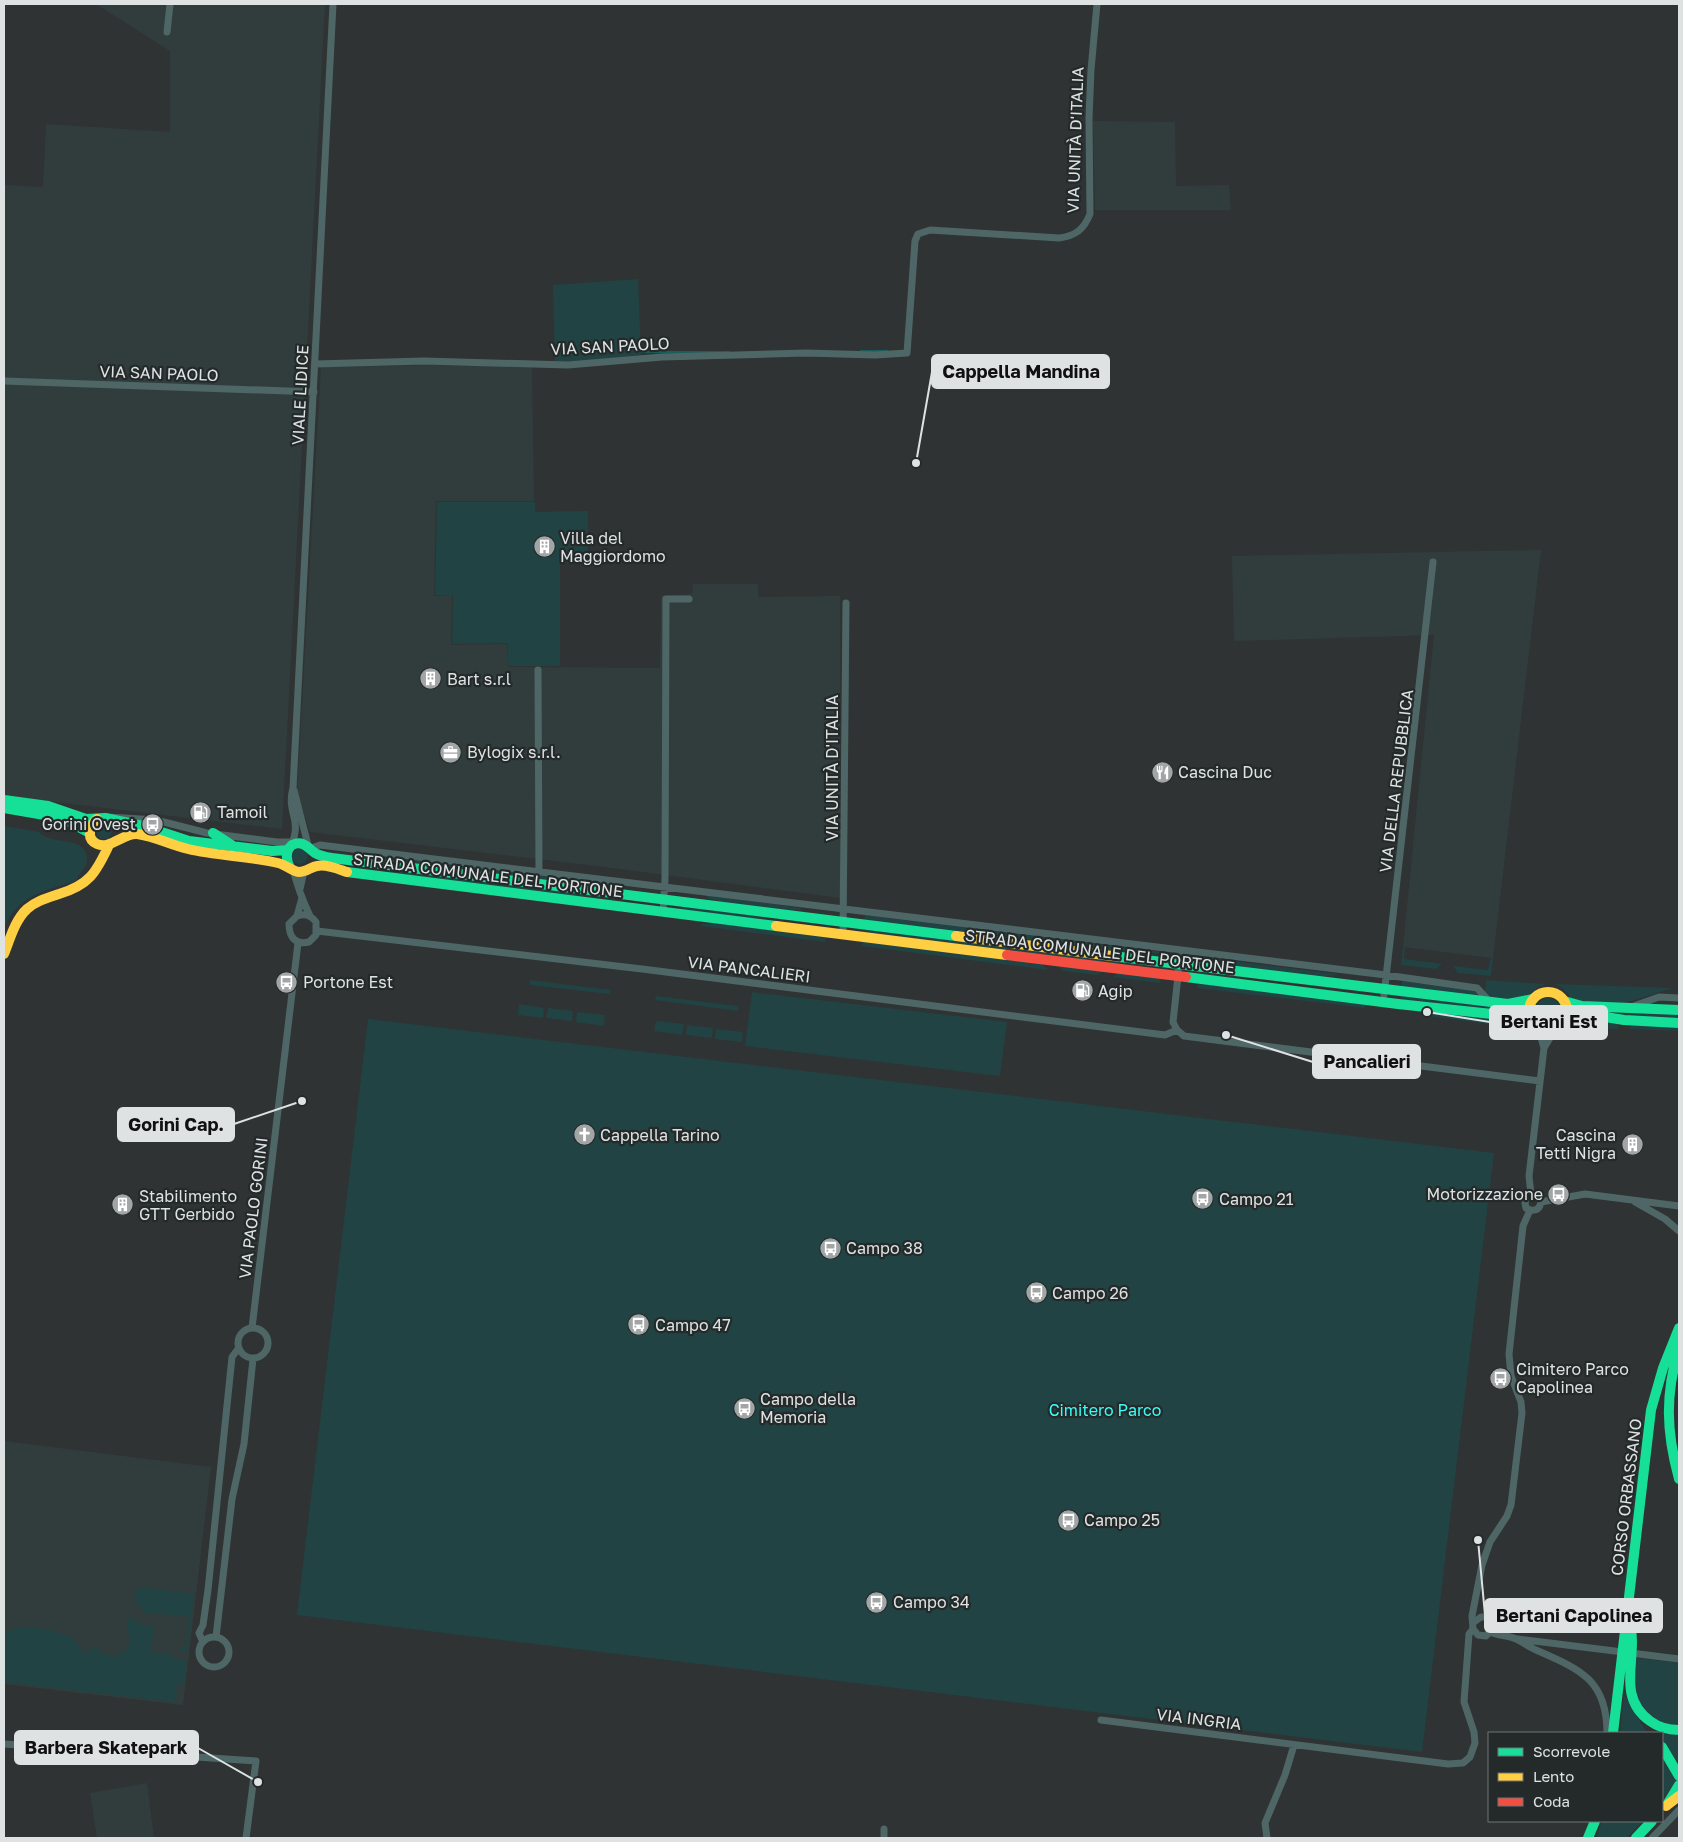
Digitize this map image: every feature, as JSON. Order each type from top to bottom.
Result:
[{"type":"main road","name":"STRADA COMUNALE DEL PORTONE","points":[[4,800],[48,806],[86,819],[105,819],[143,826],[174,837],[210,844],[272,851],[298,843],[332,858],[387,865],[1385,990],[1490,1002],[1514,1003],[1533,999]]},
{"type":"main road","name":"STRADA COMUNALE DEL PORTONE","points":[[4,808],[62,818],[102,846],[130,833],[136,833],[193,850],[278,863],[298,872],[322,866],[355,874],[1384,1002],[1492,1014],[1517,1014],[1535,1025]]},
{"type":"main road","points":[[4,954],[18,920],[28,908],[40,900],[83,884],[93,876],[118,831],[105,819],[91,826],[98,866]]},
{"type":"main road","points":[[213,833],[236,847]]},
{"type":"main road","points":[[290,846],[286,859],[292,869]]},
{"type":"main road","points":[[307,869],[314,860],[311,848]]},
{"type":"main road","points":[[1552,992],[1564,1001],[1567,1011],[1563,1024],[1550,1030],[1535,1025],[1529,1014],[1533,999],[1543,993],[1552,992]]},
{"type":"main road","points":[[1564,1001],[1578,1005],[1679,1010]]},
{"type":"main road","points":[[1565,1019],[1587,1014],[1624,1020],[1679,1023]]},
{"type":"main road","name":"CORSO ORBASSANO","points":[[1613,1732],[1626,1664],[1629,1638],[1627,1616],[1651,1410],[1666,1356],[1679,1328]]},
{"type":"main road","points":[[1679,1347],[1670,1380],[1667,1410],[1668,1432],[1679,1479]]},
{"type":"main road","points":[[1626,1664],[1630,1692],[1652,1732]]},
{"type":"main road","points":[[1643,1717],[1659,1726],[1679,1730]]},
{"type":"main road","points":[[1663,1749],[1679,1776]]},
{"type":"main road","points":[[1664,1808],[1679,1785]]},
{"type":"main road","points":[[1664,1808],[1679,1796]]},
{"type":"main road","points":[[1588,1838],[1595,1822]]},
{"type":"main road","points":[[1636,1838],[1651,1822]]},
{"type":"street","points":[[167,32],[170,4]]},
{"type":"street","name":"VIALE LIDICE","points":[[290,846],[297,826],[291,802],[333,4]]},
{"type":"street","name":"VIA UNITÀ D'ITALIA","points":[[907,354],[915,241],[918,234],[930,230],[1059,238],[1070,237],[1080,231],[1086,223],[1090,214],[1090,70],[1098,4]]},
{"type":"street","name":"VIA SAN PAOLO","points":[[315,364],[424,361],[568,365],[662,356],[806,353],[907,354]]},
{"type":"street","name":"VIA SAN PAOLO","points":[[4,381],[314,392]]},
{"type":"street","name":"VIA DELLA REPUBBLICA","points":[[1384,1002],[1434,562]]},
{"type":"street","points":[[663,912],[666,599],[689,598]]},
{"type":"street","name":"VIA UNITÀ D'ITALIA","points":[[843,934],[845,910],[846,603]]},
{"type":"street","points":[[538,670],[539,872]]},
{"type":"street","name":"VIALE LIDICE","points":[[293,788],[311,848]]},
{"type":"street","name":"STRADA COMUNALE DEL PORTONE","points":[[105,819],[117,816],[156,820],[213,833],[277,842],[290,846]]},
{"type":"street","name":"STRADA COMUNALE DEL PORTONE","points":[[210,844],[245,837]]},
{"type":"street","name":"STRADA COMUNALE DEL PORTONE","points":[[311,848],[320,845],[414,856],[1386,975],[1477,988],[1490,1002]]},
{"type":"street","name":"STRADA COMUNALE DEL PORTONE","points":[[387,865],[414,856]]},
{"type":"street","name":"VIA PAOLO GORINI","points":[[292,869],[302,898],[310,916],[316,922],[318,931]]},
{"type":"street","name":"VIA PAOLO GORINI","points":[[300,889],[307,869]]},
{"type":"street","name":"VIA PAOLO GORINI","points":[[252,1328],[298,942],[294,940],[289,932],[289,924],[297,916],[302,898]]},
{"type":"street","points":[[297,916],[301,914],[310,916]]},
{"type":"street","points":[[298,942],[306,943],[312,940],[318,931]]},
{"type":"street","name":"VIA PANCALIERI","points":[[318,931],[1166,1035],[1176,1030],[1184,1036],[1198,1038],[1540,1080]]},
{"type":"street","points":[[1176,1030],[1173,1016],[1178,976],[1178,951]]},
{"type":"street","points":[[1629,1008],[1653,998],[1679,998]]},
{"type":"street","points":[[1535,1025],[1544,1048]]},
{"type":"street","points":[[1531,1194],[1529,1176],[1544,1048],[1556,1028]]},
{"type":"street","points":[[1531,1194],[1538,1196],[1541,1202]]},
{"type":"street","points":[[1531,1194],[1524,1203],[1530,1210],[1536,1210],[1541,1202],[1585,1194],[1679,1206]]},
{"type":"street","points":[[1631,1200],[1665,1219],[1679,1231]]},
{"type":"street","points":[[1480,1617],[1485,1617],[1491,1622],[1490,1632],[1486,1636],[1475,1629],[1472,1616],[1486,1552],[1490,1542],[1507,1516],[1511,1505],[1522,1413],[1521,1402],[1510,1370],[1509,1341],[1523,1226],[1530,1210]]},
{"type":"street","points":[[203,1642],[199,1633],[203,1625],[208,1590],[232,1357],[238,1349],[238,1340],[244,1331],[252,1328],[262,1331],[268,1342],[267,1349],[263,1355],[253,1359],[245,1357],[238,1349]]},
{"type":"street","points":[[216,1637],[232,1499],[244,1444],[253,1359]]},
{"type":"street","points":[[1475,1629],[1480,1617],[1476,1596]]},
{"type":"street","name":"VIA INGRIA","points":[[1101,1720],[1294,1745],[1456,1764],[1463,1763],[1470,1757],[1475,1743],[1474,1732],[1464,1702],[1468,1660],[1475,1629]]},
{"type":"street","points":[[1490,1632],[1496,1635],[1515,1638],[1679,1659]]},
{"type":"street","points":[[211,1637],[216,1637],[226,1643],[229,1650],[225,1662],[218,1666],[210,1666],[202,1660],[200,1651],[203,1642],[211,1637]]},
{"type":"street","points":[[1515,1638],[1534,1649],[1571,1665],[1587,1677],[1603,1704],[1607,1732]]},
{"type":"street","points":[[4,1744],[256,1760],[246,1838]]},
{"type":"street","points":[[1267,1838],[1265,1823],[1294,1745]]},
{"type":"street","points":[[1654,1837],[1679,1810]]},
{"type":"street","points":[[884,1829],[884,1838]]},
{"type":"shaded area","points":[[96,4],[325,4],[282,829],[4,796],[4,185],[43,187],[46,124],[170,132],[170,51]]},
{"type":"shaded area","points":[[1093,121],[1175,122],[1176,186],[1229,185],[1231,210],[1095,210]]},
{"type":"shaded area","points":[[428,365],[532,367],[534,501],[436,501],[434,596],[452,596],[451,645],[507,644],[508,667],[660,668],[661,596],[692,594],[693,584],[758,584],[758,597],[840,596],[840,898],[605,867],[310,832],[297,792],[321,367]]},
{"type":"shaded area","points":[[1541,550],[1493,958],[1403,947],[1434,635],[1234,641],[1232,556]]},
{"type":"shaded area","points":[[4,1441],[211,1467],[183,1705],[4,1684]]},
{"type":"shaded area","points":[[147,1783],[154,1838],[97,1838],[90,1793]]},
{"type":"green space","points":[[638,279],[641,355],[575,362],[555,362],[553,285]]},
{"type":"green space","points":[[437,502],[535,502],[535,512],[588,511],[588,562],[560,563],[560,666],[508,666],[508,643],[452,644],[453,596],[435,595]]},
{"type":"green space","points":[[101,823],[107,823],[112,828],[110,837],[101,839],[96,834],[96,828]]},
{"type":"green space","points":[[4,826],[39,832],[51,839],[75,843],[85,852],[87,863],[76,881],[43,891],[24,901],[16,908],[4,928]]},
{"type":"green space","points":[[297,848],[303,848],[308,853],[306,862],[297,864],[292,859],[292,853]]},
{"type":"green space","points":[[421,860],[624,885],[623,887],[601,888],[404,864]]},
{"type":"green space","points":[[348,868],[382,872],[416,872],[590,894],[590,896],[560,895]]},
{"type":"green space","points":[[707,895],[801,908],[801,910],[777,910],[741,906],[707,898]]},
{"type":"green space","points":[[681,906],[766,918],[739,918],[680,910]]},
{"type":"green space","points":[[865,915],[1163,952],[1163,954],[1132,951],[1112,952],[864,921]]},
{"type":"green space","points":[[714,923],[826,937],[825,942],[701,926],[702,924]]},
{"type":"green space","points":[[863,928],[1130,961],[1130,963],[1101,963],[863,932]]},
{"type":"green space","points":[[862,941],[1041,963],[1048,970],[862,946]]},
{"type":"green space","points":[[1403,947],[1405,948],[1404,959],[1442,964],[1436,969],[1401,965]]},
{"type":"green space","points":[[1201,957],[1337,975],[1317,977],[1200,962]]},
{"type":"green space","points":[[1491,957],[1493,958],[1491,976],[1458,973],[1453,966],[1488,970]]},
{"type":"green space","points":[[1057,965],[1104,971],[1097,975],[1063,971]]},
{"type":"green space","points":[[1119,973],[1161,978],[1160,983],[1113,977]]},
{"type":"green space","points":[[530,980],[611,990],[610,994],[530,985]]},
{"type":"green space","points":[[1486,980],[1546,984],[1525,996],[1513,999],[1500,999],[1492,998],[1485,991]]},
{"type":"green space","points":[[1402,981],[1473,990],[1482,997],[1401,987]]},
{"type":"green space","points":[[1197,982],[1366,1003],[1365,1008],[1197,988]]},
{"type":"green space","points":[[1554,984],[1673,988],[1625,1003],[1580,1002],[1571,998],[1562,988]]},
{"type":"green space","points":[[752,992],[1007,1022],[1000,1076],[745,1046]]},
{"type":"green space","points":[[1400,994],[1523,1006],[1524,1012],[1406,1000],[1400,998]]},
{"type":"green space","points":[[656,996],[738,1006],[738,1011],[655,1000]]},
{"type":"green space","points":[[1548,998],[1553,999],[1559,1005],[1559,1015],[1553,1021],[1548,1022],[1543,1021],[1537,1015],[1536,1010],[1537,1005],[1543,999]]},
{"type":"green space","points":[[519,1004],[544,1008],[543,1018],[518,1015]]},
{"type":"green space","points":[[548,1008],[573,1011],[572,1021],[546,1018]]},
{"type":"green space","points":[[1429,1010],[1517,1018],[1534,1030],[1428,1016]]},
{"type":"green space","points":[[1597,1011],[1679,1013],[1679,1019],[1627,1017]]},
{"type":"green space","points":[[577,1012],[605,1015],[604,1026],[576,1022]]},
{"type":"green space","points":[[1581,1018],[1618,1023],[1618,1029],[1567,1027],[1572,1021]]},
{"type":"green space","name":"Cimitero Parco","points":[[368,1019],[1494,1153],[1422,1752],[297,1615]]},
{"type":"green space","points":[[656,1021],[684,1024],[682,1035],[654,1031]]},
{"type":"green space","points":[[1632,1024],[1679,1026],[1679,1031],[1629,1029]]},
{"type":"green space","points":[[687,1025],[713,1028],[712,1038],[686,1035]]},
{"type":"green space","points":[[716,1029],[743,1032],[742,1042],[715,1039]]},
{"type":"green space","points":[[140,1587],[194,1594],[188,1651],[179,1650],[179,1647],[186,1647],[189,1616],[146,1613],[136,1601],[136,1591]]},
{"type":"green space","points":[[128,1617],[143,1625],[154,1626],[151,1652],[173,1654],[172,1659],[187,1661],[184,1684],[177,1684],[176,1702],[4,1682],[4,1636],[9,1631],[28,1627],[55,1631],[55,1633],[66,1635],[73,1639],[85,1654],[96,1646],[103,1653],[117,1655],[126,1650],[129,1645]]},
{"type":"green space","points":[[1635,1658],[1679,1663],[1679,1727],[1661,1723],[1643,1710],[1633,1691]]},
{"type":"green space","points":[[1624,1694],[1646,1732],[1620,1732]]},
{"type":"green space","points":[[1655,1730],[1679,1734],[1679,1769],[1663,1743],[1663,1732],[1656,1732]]},
{"type":"green space","points":[[1663,1758],[1678,1780],[1663,1799]]},
{"type":"green space","points":[[1602,1822],[1642,1822],[1626,1838],[1596,1838]]},
{"type":"waterway","points":[[861,351],[887,351]]},
{"type":"waterway","points":[[642,352],[729,352]]},
{"type":"traffic: fast","points":[[4,800],[48,806],[86,819],[105,818],[143,826],[189,841],[272,851],[288,850]]},
{"type":"traffic: fast","points":[[4,808],[62,818],[90,833]]},
{"type":"traffic: fast","points":[[213,833],[233,846]]},
{"type":"traffic: fast","points":[[290,868],[287,859],[288,850],[292,845],[299,843],[317,854],[332,858],[956,936]]},
{"type":"traffic: fast","points":[[347,872],[776,926]]},
{"type":"traffic: fast","points":[[1112,956],[1508,1004],[1533,999]]},
{"type":"traffic: fast","points":[[1186,977],[1398,1004],[1492,1014],[1517,1014],[1533,1022]]},
{"type":"traffic: fast","points":[[1564,1001],[1582,1006],[1679,1010]]},
{"type":"traffic: fast","points":[[1565,1019],[1587,1014],[1624,1020],[1679,1023]]},
{"type":"traffic: fast","points":[[1613,1732],[1651,1410],[1663,1368],[1679,1328]]},
{"type":"traffic: fast","points":[[1679,1347],[1674,1364],[1669,1397],[1670,1429],[1679,1479]]},
{"type":"traffic: fast","points":[[1629,1620],[1632,1634],[1630,1687],[1633,1699],[1639,1711],[1650,1721],[1664,1728],[1679,1730]]},
{"type":"traffic: fast","points":[[1663,1749],[1679,1776]]},
{"type":"traffic: fast","points":[[1668,1803],[1679,1785]]},
{"type":"traffic: fast","points":[[1588,1838],[1595,1822]]},
{"type":"traffic: fast","points":[[1636,1838],[1651,1822]]},
{"type":"traffic: slow","points":[[97,819],[90,832],[91,839],[97,844],[107,845],[132,834],[137,834],[199,851],[278,863],[299,872],[321,866],[347,872]]},
{"type":"traffic: slow","points":[[4,954],[16,924],[23,913],[30,906],[85,882],[100,863],[109,845]]},
{"type":"traffic: slow","points":[[776,926],[1007,955]]},
{"type":"traffic: slow","points":[[956,936],[1112,956]]},
{"type":"traffic: slow","points":[[1548,992],[1555,993],[1561,998],[1566,1004],[1567,1011],[1566,1018],[1561,1024],[1555,1029],[1548,1030],[1541,1029],[1535,1024],[1530,1018],[1529,1011],[1530,1004],[1535,998],[1541,993],[1548,992]]},
{"type":"traffic: slow","points":[[1666,1806],[1679,1796]]},
{"type":"traffic: jam","points":[[1007,955],[1186,977]]},
{"type":"place","name":"Cappella Mandina","points":[[916,463]]},
{"type":"place","name":"Villa del Maggiordomo","points":[[544,547]]},
{"type":"place","name":"Bart s.r.l","points":[[431,679]]},
{"type":"place","name":"Bylogix s.r.l.","points":[[451,752]]},
{"type":"place","name":"Cascina Duc","points":[[1162,772]]},
{"type":"place","name":"Tamoil","points":[[201,812]]},
{"type":"place","name":"Gorini Ovest","points":[[152,824]]},
{"type":"place","name":"Portone Est","points":[[287,982]]},
{"type":"place","name":"Agip","points":[[1082,991]]},
{"type":"place","name":"Bertani Est","points":[[1427,1012]]},
{"type":"place","name":"Pancalieri","points":[[1226,1035]]},
{"type":"place","name":"Gorini Cap.","points":[[302,1101]]},
{"type":"place","name":"Cappella Tarino","points":[[584,1135]]},
{"type":"place","name":"Cascina Tetti Nigra","points":[[1632,1144]]},
{"type":"place","name":"Motorizzazione","points":[[1559,1194]]},
{"type":"place","name":"Campo 21","points":[[1203,1199]]},
{"type":"place","name":"Stabilimento GTT Gerbido","points":[[123,1205]]},
{"type":"place","name":"Campo 38","points":[[830,1248]]},
{"type":"place","name":"Campo 26","points":[[1036,1293]]},
{"type":"place","name":"Campo 47","points":[[639,1325]]},
{"type":"place","name":"Cimitero Parco Capolinea","points":[[1500,1378]]},
{"type":"place","name":"Campo della Memoria","points":[[744,1408]]},
{"type":"place","name":"Campo 25","points":[[1068,1520]]},
{"type":"place","name":"Bertani Capolinea","points":[[1478,1540]]},
{"type":"place","name":"Campo 34","points":[[877,1602]]},
{"type":"place","name":"Barbera Skatepark","points":[[258,1782]]}]
